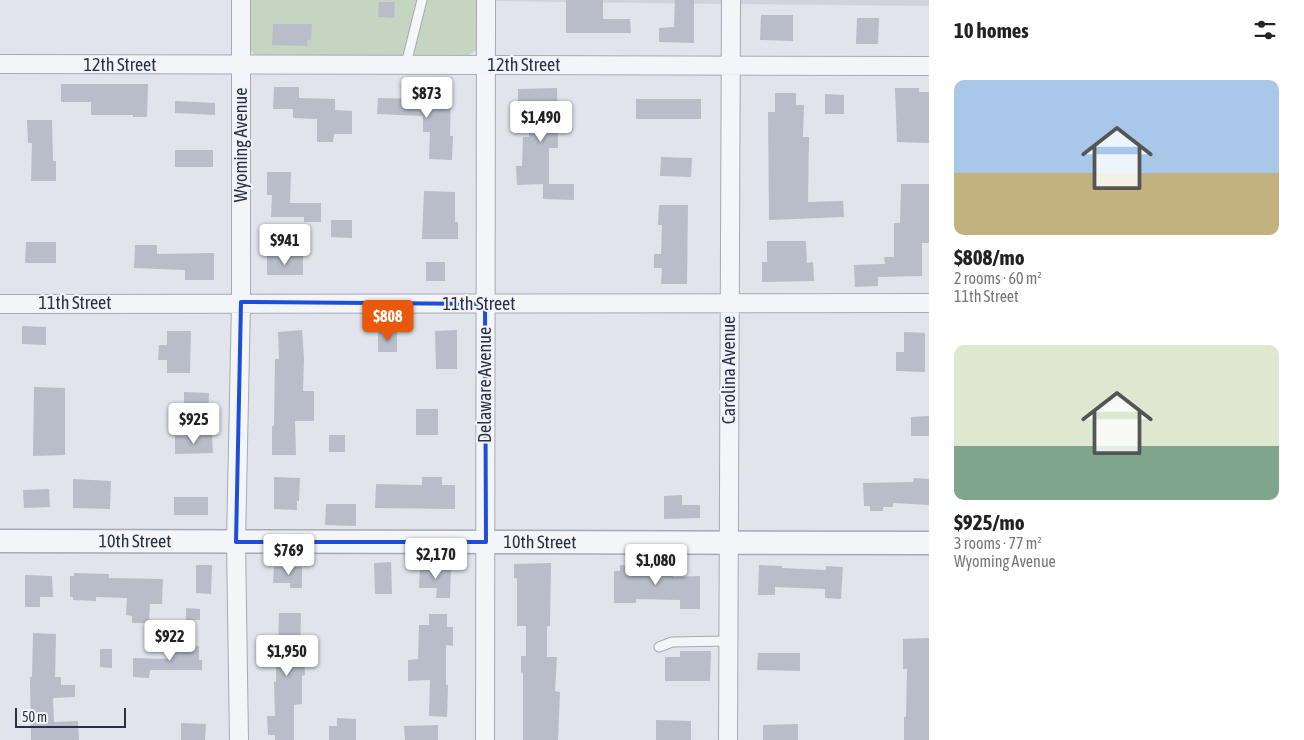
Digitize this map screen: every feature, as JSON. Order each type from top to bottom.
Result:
[{"type":"street","name":"Wyoming Avenue","points":[[239,740],[236,542],[241,302],[241,0]]},
{"type":"street","name":"Delaware Avenue","points":[[485,740],[486,0]]},
{"type":"street","name":"Carolina Avenue","points":[[728,740],[731,0]]},
{"type":"street","name":"12th Street","points":[[0,64],[929,66]]},
{"type":"street","name":"11th Street","points":[[0,304],[241,302],[485,304],[929,303]]},
{"type":"street","name":"10th Street","points":[[0,541],[929,543]]},
{"type":"lane","points":[[406,64],[422,0]]},
{"type":"lane","points":[[659,647],[672,642],[728,640]]},
{"type":"highlighted area","points":[[241,302],[485,304],[486,542],[236,542]]},
{"type":"shaded area","points":[[723,0],[723,4],[494,1]]},
{"type":"shaded area","points":[[738,0],[929,0],[929,6],[738,4]]},
{"type":"green space","points":[[248,0],[477,0],[477,50],[463,58],[257,57],[249,49]]},
{"type":"building","points":[[566,0],[603,0],[603,19],[630,19],[631,33],[566,33]]},
{"type":"building","points":[[675,0],[694,0],[694,43],[659,42],[659,28],[674,27]]},
{"type":"building","points":[[379,2],[395,2],[394,18],[378,17]]},
{"type":"building","points":[[761,15],[793,15],[793,41],[760,40]]},
{"type":"building","points":[[857,18],[879,18],[878,44],[856,44]]},
{"type":"building","points":[[273,24],[312,24],[311,40],[307,40],[308,46],[272,45]]},
{"type":"building","points":[[61,84],[148,84],[147,117],[91,115],[91,102],[61,102]]},
{"type":"building","points":[[274,87],[299,87],[299,98],[335,99],[335,110],[352,111],[352,134],[334,134],[333,142],[317,142],[317,119],[293,118],[293,109],[273,109]]},
{"type":"building","points":[[557,88],[558,148],[549,148],[549,184],[574,184],[574,200],[543,199],[543,184],[517,185],[516,166],[522,166],[523,137],[529,137],[529,105],[518,105],[518,89]]},
{"type":"building","points":[[895,88],[919,88],[919,92],[929,92],[929,143],[897,142]]},
{"type":"building","points":[[424,93],[451,94],[450,136],[453,136],[452,160],[429,159],[430,132],[423,132],[423,116],[377,114],[378,98],[424,99]]},
{"type":"building","points":[[775,93],[796,93],[796,105],[804,105],[803,137],[809,137],[808,202],[843,201],[844,217],[769,220],[768,112],[775,112]]},
{"type":"building","points":[[825,94],[844,95],[844,114],[825,114]]},
{"type":"building","points":[[636,99],[701,99],[701,119],[636,119]]},
{"type":"building","points":[[175,101],[215,103],[215,115],[175,113]]},
{"type":"building","points":[[27,120],[52,120],[53,161],[56,161],[56,181],[31,181],[32,143],[28,143]]},
{"type":"building","points":[[175,150],[213,150],[213,167],[175,167]]},
{"type":"building","points":[[661,157],[692,158],[691,177],[660,176]]},
{"type":"building","points":[[267,172],[291,172],[290,203],[321,203],[321,222],[304,222],[304,217],[271,217],[272,195],[267,195]]},
{"type":"building","points":[[901,184],[929,184],[929,243],[922,243],[922,276],[878,277],[878,286],[855,287],[854,265],[885,264],[884,257],[894,257],[894,223],[900,223]]},
{"type":"building","points":[[424,191],[455,192],[455,222],[458,222],[458,239],[422,239]]},
{"type":"building","points":[[659,205],[688,205],[687,284],[661,284],[662,268],[654,268],[654,254],[661,254],[662,225],[658,225]]},
{"type":"building","points":[[331,220],[352,220],[352,238],[331,237]]},
{"type":"building","points":[[767,241],[806,241],[807,263],[813,262],[814,281],[762,282],[762,262],[767,262]]},
{"type":"building","points":[[26,242],[56,242],[56,263],[25,263]]},
{"type":"building","points":[[135,245],[157,245],[157,254],[214,253],[214,280],[185,280],[185,270],[134,268]]},
{"type":"building","points":[[267,256],[303,256],[303,275],[267,275]]},
{"type":"building","points":[[426,262],[445,262],[445,281],[426,281]]},
{"type":"building","points":[[22,326],[46,327],[46,345],[22,344]]},
{"type":"building","points":[[302,330],[304,359],[303,391],[314,391],[314,421],[295,421],[296,455],[272,455],[275,359],[279,359],[278,332]]},
{"type":"building","points":[[457,330],[457,369],[436,369],[435,331]]},
{"type":"building","points":[[167,331],[191,331],[190,373],[167,373],[167,360],[158,360],[159,345],[167,345]]},
{"type":"building","points":[[378,331],[397,331],[397,352],[378,352]]},
{"type":"building","points":[[904,332],[925,333],[925,372],[896,371],[896,352],[904,352]]},
{"type":"building","points":[[34,387],[65,388],[65,455],[33,456]]},
{"type":"building","points":[[184,392],[209,393],[208,414],[191,414],[191,406],[184,406]]},
{"type":"building","points":[[416,409],[438,409],[438,435],[416,435]]},
{"type":"building","points":[[929,416],[929,436],[911,436],[911,417]]},
{"type":"building","points":[[212,435],[213,453],[175,454],[175,436]]},
{"type":"building","points":[[329,435],[345,435],[345,452],[329,452]]},
{"type":"building","points":[[274,477],[300,478],[297,510],[274,509]]},
{"type":"building","points":[[422,477],[442,477],[442,485],[455,485],[455,509],[375,508],[376,484],[422,485]]},
{"type":"building","points":[[914,478],[929,479],[929,505],[893,503],[893,507],[883,507],[883,511],[870,511],[870,506],[864,506],[863,483],[913,482]]},
{"type":"building","points":[[73,479],[111,481],[110,509],[73,508]]},
{"type":"building","points":[[49,489],[50,507],[24,508],[23,490]]},
{"type":"building","points":[[682,495],[682,505],[700,505],[700,518],[664,519],[664,496]]},
{"type":"building","points":[[174,497],[208,497],[208,515],[174,515]]},
{"type":"building","points":[[326,504],[356,504],[356,526],[325,525]]},
{"type":"building","points":[[391,562],[392,594],[375,594],[374,563]]},
{"type":"building","points":[[551,563],[550,626],[547,626],[547,657],[557,657],[555,691],[560,692],[558,740],[523,740],[523,673],[521,672],[521,656],[526,656],[526,626],[517,626],[517,578],[514,578],[514,564]]},
{"type":"building","points":[[196,565],[212,565],[211,594],[196,593]]},
{"type":"building","points":[[620,565],[673,567],[673,577],[700,576],[700,609],[680,609],[680,600],[636,599],[636,603],[614,603],[614,571],[620,571]]},
{"type":"building","points":[[759,565],[826,570],[826,566],[843,567],[841,599],[825,598],[825,589],[775,587],[775,595],[758,595]]},
{"type":"building","points":[[420,566],[451,567],[450,598],[436,598],[437,588],[419,588]]},
{"type":"building","points":[[274,567],[302,567],[302,588],[290,588],[290,583],[273,583]]},
{"type":"building","points":[[74,573],[109,574],[109,578],[163,579],[162,604],[150,604],[149,623],[132,623],[132,616],[126,615],[127,598],[96,597],[96,601],[73,600],[73,597],[70,597],[70,576],[74,576]]},
{"type":"building","points":[[25,575],[52,576],[53,597],[40,597],[40,607],[25,607]]},
{"type":"building","points":[[186,608],[200,609],[200,620],[186,620]]},
{"type":"building","points":[[279,613],[301,613],[300,650],[304,650],[305,675],[302,676],[302,704],[294,705],[294,740],[275,740],[275,735],[268,735],[267,716],[275,716],[274,682],[276,682]]},
{"type":"building","points":[[429,614],[447,614],[447,627],[453,627],[453,646],[446,645],[447,717],[429,716],[430,680],[408,681],[408,660],[418,659],[419,625],[429,625]]},
{"type":"building","points":[[33,633],[56,634],[55,677],[61,677],[61,685],[75,685],[75,697],[53,698],[54,722],[78,721],[79,740],[31,740],[30,677],[32,677]]},
{"type":"building","points":[[929,638],[929,740],[904,740],[907,669],[903,669],[903,639]]},
{"type":"building","points":[[171,646],[199,646],[199,660],[202,660],[202,670],[150,670],[149,678],[133,677],[133,658],[171,659]]},
{"type":"building","points":[[100,649],[112,649],[112,668],[100,667]]},
{"type":"building","points":[[680,651],[711,651],[710,681],[665,681],[665,657],[680,657]]},
{"type":"building","points":[[758,653],[800,653],[800,671],[757,670]]},
{"type":"building","points":[[337,718],[356,719],[356,740],[329,740],[329,726],[337,726]]},
{"type":"building","points":[[656,720],[691,721],[691,740],[656,740]]},
{"type":"building","points":[[181,723],[206,724],[205,740],[181,740]]},
{"type":"building","points":[[798,724],[798,740],[763,740],[763,725]]},
{"type":"building","points":[[438,725],[438,740],[405,740],[404,726]]}]
